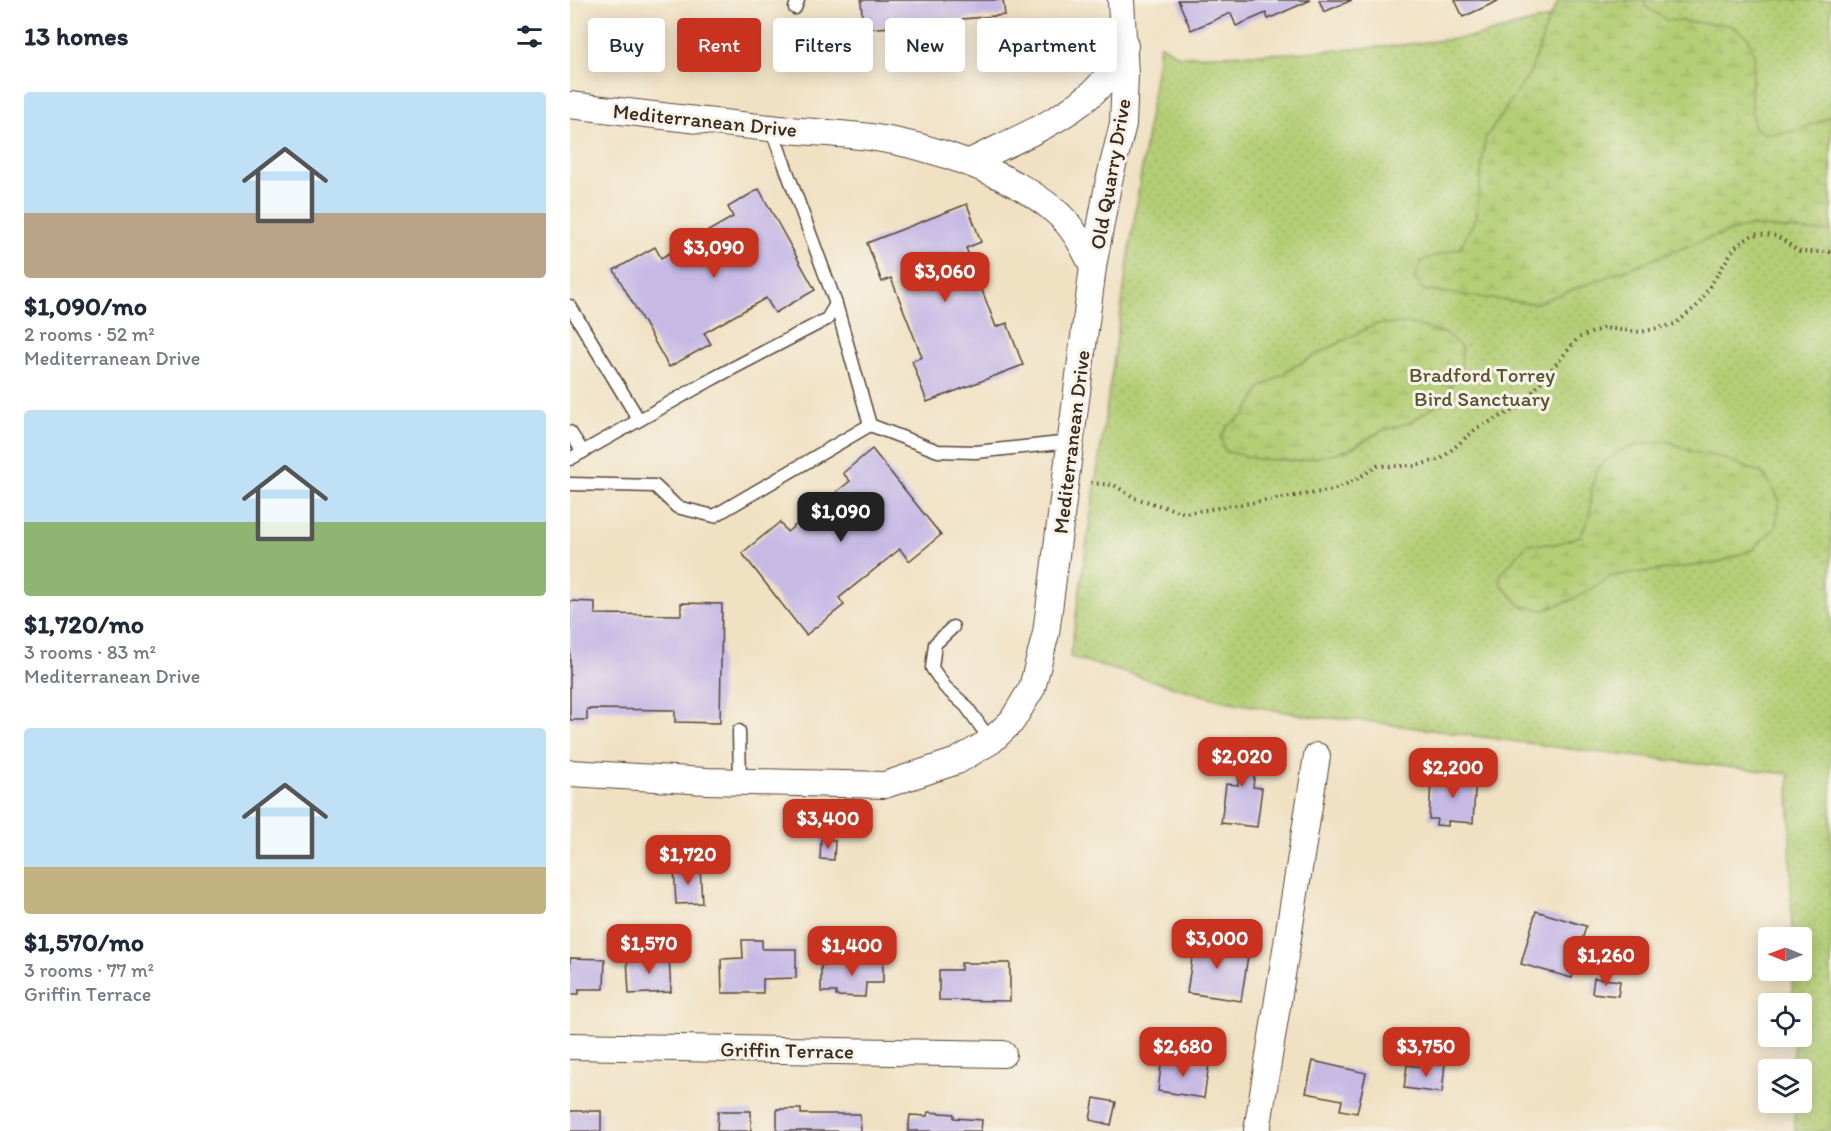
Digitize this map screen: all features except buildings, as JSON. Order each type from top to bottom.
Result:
[{"type":"street","name":"Old Quarry Drive","points":[[1093,267],[1108,185],[1123,124],[1125,46],[1121,0]]},
{"type":"street","name":"Old Quarry Drive","points":[[968,163],[1054,120],[1090,95],[1109,74],[1125,46]]},
{"type":"street","name":"Mediterranean Drive","points":[[570,105],[872,137],[922,148],[1004,177],[1030,193],[1056,212],[1081,240],[1093,267],[1046,633],[1032,688],[1012,721],[991,741],[957,761],[885,785],[740,782],[570,773]]},
{"type":"street","points":[[1257,1131],[1317,756]]},
{"type":"street","name":"Griffin Terrace","points":[[570,1046],[1004,1054]]},
{"type":"lane","points":[[771,128],[836,304],[870,424]]},
{"type":"lane","points":[[570,459],[714,378],[827,319],[836,304]]},
{"type":"lane","points":[[570,306],[639,420]]},
{"type":"lane","points":[[870,424],[938,451],[976,453],[1070,442]]},
{"type":"lane","points":[[570,484],[655,486],[677,507],[714,516],[870,424]]},
{"type":"lane","points":[[570,432],[583,452]]},
{"type":"lane","points":[[953,627],[935,644],[932,668],[945,687],[966,706],[991,741]]},
{"type":"lane","points":[[739,731],[740,782]]},
{"type":"path","points":[[1065,480],[1114,485],[1135,498],[1185,513],[1334,490],[1358,479],[1377,466],[1415,466],[1442,459],[1477,428],[1521,407],[1578,338],[1603,328],[1641,332],[1675,324],[1698,304],[1735,247],[1754,234],[1777,236],[1800,252],[1831,252]]},
{"type":"green space","points":[[1559,0],[1644,0],[1645,6],[1666,20],[1730,25],[1748,37],[1754,54],[1751,97],[1753,126],[1765,134],[1798,131],[1831,116],[1831,231],[1749,226],[1706,239],[1535,304],[1423,290],[1414,278],[1423,260],[1460,248],[1476,217],[1485,139],[1530,73],[1549,19]]},
{"type":"green space","name":"Bradford Torrey Bird Sanctuary","points":[[1624,0],[1831,0],[1831,1131],[1795,1131],[1794,1113],[1812,1113],[1812,1059],[1794,1059],[1793,1047],[1812,1047],[1812,993],[1793,993],[1792,981],[1812,981],[1812,927],[1792,927],[1789,774],[1578,750],[1357,720],[1314,717],[1220,700],[1070,657],[1160,44],[1179,56],[1290,53],[1393,46],[1478,36]]},
{"type":"green space","points":[[1375,324],[1411,324],[1447,334],[1462,348],[1461,368],[1442,401],[1409,423],[1381,431],[1348,450],[1299,461],[1257,459],[1225,451],[1221,438],[1228,426],[1246,414],[1261,387],[1297,365]]},
{"type":"green space","points":[[1667,441],[1693,452],[1720,457],[1764,474],[1780,501],[1775,528],[1752,550],[1717,563],[1612,576],[1574,599],[1544,610],[1521,606],[1501,585],[1500,575],[1527,544],[1556,544],[1581,536],[1590,514],[1591,490],[1598,467],[1622,450],[1642,444]]}]
